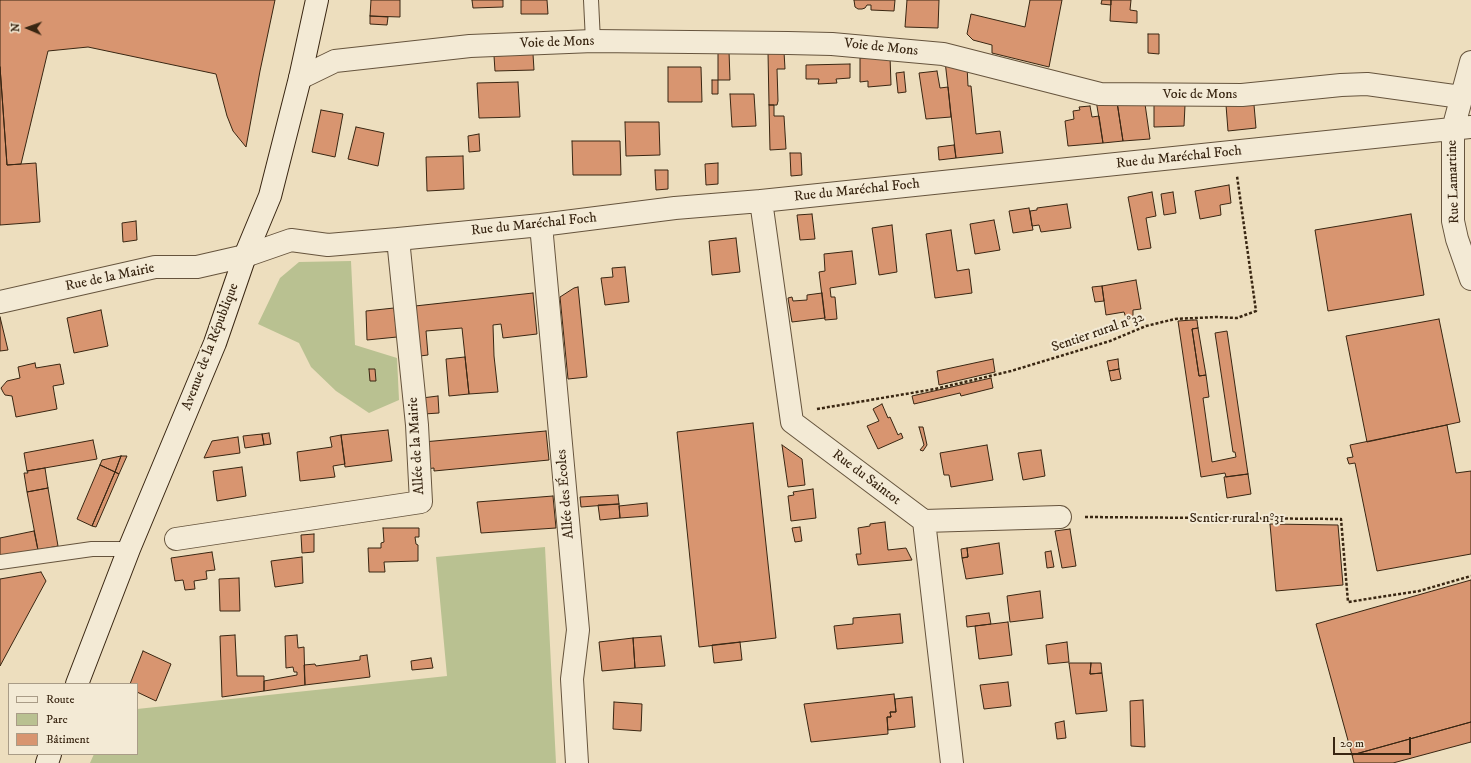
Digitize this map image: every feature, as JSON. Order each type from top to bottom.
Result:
[{"type":"street","name":"Avenue de la République","points":[[77,683],[129,549],[215,343],[245,256],[270,196],[300,78],[317,0]]},
{"type":"street","name":"Voie de Mons","points":[[300,78],[334,61],[470,46],[593,41],[832,44],[943,54],[1100,94],[1242,95],[1341,85],[1367,84],[1461,97]]},
{"type":"street","name":"Rue Lamartine","points":[[1471,62],[1461,97],[1462,128],[1453,221],[1457,239],[1471,280]]},
{"type":"street","name":"Rue du Maréchal Foch","points":[[245,256],[291,240],[328,245],[398,239],[541,225],[675,208],[761,201],[1462,128]]},
{"type":"street","points":[[761,201],[792,422]]},
{"type":"street","name":"Allée des Écoles","points":[[541,225],[578,630],[572,679],[576,763]]},
{"type":"street","name":"Allée de la Mairie","points":[[176,539],[421,502],[417,452],[417,425],[398,239]]},
{"type":"street","name":"Rue de la Mairie","points":[[0,302],[155,267],[197,267],[245,256]]},
{"type":"street","name":"Rue du Saintot","points":[[792,422],[924,521]]},
{"type":"street","points":[[952,763],[924,521],[1060,517]]},
{"type":"lane","points":[[591,0],[593,41]]},
{"type":"lane","points":[[0,562],[92,549],[129,549]]},
{"type":"path","name":"Sentier rural n°32","points":[[792,422],[812,410],[935,388],[1011,371],[1110,341],[1146,326],[1175,319],[1216,317],[1237,318],[1256,311],[1234,152]]},
{"type":"path","name":"Sentier rural n°31","points":[[1060,517],[1341,519],[1348,602],[1419,591],[1471,576]]},
{"type":"green space","points":[[351,261],[355,345],[397,358],[399,400],[369,413],[336,391],[311,367],[299,343],[258,324],[280,278],[299,262]]},
{"type":"green space","points":[[545,547],[556,763],[90,763],[94,755],[138,755],[138,709],[447,676],[436,557]]},
{"type":"building","points":[[0,0],[275,0],[246,147],[233,131],[227,116],[216,74],[88,47],[48,51],[21,164],[7,165],[0,67]]},
{"type":"building","points":[[371,0],[400,0],[400,17],[370,16]]},
{"type":"building","points":[[472,0],[503,0],[503,7],[473,8]]},
{"type":"building","points":[[521,0],[547,0],[548,14],[521,14]]},
{"type":"building","points":[[854,0],[895,0],[894,11],[871,10],[871,5],[858,9],[855,7]]},
{"type":"building","points":[[907,0],[939,0],[938,28],[905,27]]},
{"type":"building","points":[[1030,0],[1062,0],[1049,67],[992,53],[992,45],[973,40],[967,34],[971,14],[1025,27]]},
{"type":"building","points":[[1102,0],[1111,0],[1111,5],[1101,4]]},
{"type":"building","points":[[1111,0],[1131,0],[1130,10],[1137,11],[1137,23],[1110,21]]},
{"type":"building","points":[[370,16],[388,17],[387,25],[370,24]]},
{"type":"building","points":[[1148,34],[1159,34],[1159,54],[1148,53]]},
{"type":"building","points":[[718,51],[729,51],[730,80],[718,80]]},
{"type":"building","points":[[768,52],[784,52],[785,69],[777,69],[777,105],[769,105]]},
{"type":"building","points":[[533,54],[534,70],[495,71],[494,56]]},
{"type":"building","points":[[890,56],[891,85],[868,87],[868,81],[860,82],[860,58]]},
{"type":"building","points":[[945,61],[967,66],[968,86],[971,86],[976,134],[1000,131],[1003,153],[956,158]]},
{"type":"building","points":[[850,64],[850,78],[836,79],[837,83],[818,84],[819,79],[806,79],[806,65]]},
{"type":"building","points":[[0,67],[7,165],[36,163],[40,222],[0,225]]},
{"type":"building","points":[[668,67],[701,67],[702,102],[668,102]]},
{"type":"building","points":[[937,71],[940,88],[948,87],[951,117],[926,119],[919,73]]},
{"type":"building","points":[[904,72],[906,92],[898,93],[896,73]]},
{"type":"building","points":[[712,80],[718,80],[718,94],[712,94]]},
{"type":"building","points":[[518,82],[520,117],[479,118],[477,83]]},
{"type":"building","points":[[730,94],[754,94],[756,126],[732,127]]},
{"type":"building","points":[[1096,100],[1117,102],[1123,141],[1103,143]]},
{"type":"building","points":[[1117,102],[1145,104],[1150,139],[1123,141]]},
{"type":"building","points":[[1154,104],[1185,105],[1184,126],[1154,127]]},
{"type":"building","points":[[769,105],[774,105],[774,116],[784,116],[786,149],[770,150]]},
{"type":"building","points":[[1226,105],[1254,105],[1256,128],[1228,131]]},
{"type":"building","points":[[1090,106],[1092,117],[1099,116],[1103,143],[1068,146],[1065,121],[1074,119],[1073,111],[1080,110],[1079,107]]},
{"type":"building","points":[[321,110],[343,114],[335,157],[312,152]]},
{"type":"building","points":[[625,122],[659,122],[660,155],[626,156]]},
{"type":"building","points":[[356,127],[384,133],[378,166],[348,159]]},
{"type":"building","points":[[479,134],[480,151],[469,152],[468,136]]},
{"type":"building","points":[[572,141],[620,141],[621,175],[573,175]]},
{"type":"building","points":[[954,145],[956,158],[939,160],[938,147]]},
{"type":"building","points":[[790,153],[801,153],[802,175],[791,176]]},
{"type":"building","points":[[463,156],[464,189],[427,191],[426,157]]},
{"type":"building","points":[[718,163],[718,184],[706,185],[705,164]]},
{"type":"building","points":[[655,170],[668,170],[668,189],[656,190]]},
{"type":"building","points":[[1229,185],[1231,203],[1220,205],[1221,215],[1200,219],[1195,191]]},
{"type":"building","points":[[1152,192],[1156,216],[1146,218],[1151,248],[1138,250],[1128,197]]},
{"type":"building","points":[[1173,192],[1176,213],[1164,215],[1161,194]]},
{"type":"building","points":[[1067,204],[1071,228],[1041,232],[1039,225],[1032,226],[1030,211],[1037,210],[1037,208]]},
{"type":"building","points":[[1029,208],[1033,230],[1013,233],[1009,211]]},
{"type":"building","points":[[812,214],[815,239],[800,240],[797,215]]},
{"type":"building","points":[[1411,214],[1424,295],[1328,311],[1315,230]]},
{"type":"building","points":[[994,220],[1000,250],[975,254],[970,224]]},
{"type":"building","points":[[136,221],[137,240],[123,242],[122,223]]},
{"type":"building","points":[[892,225],[897,272],[879,275],[872,228]]},
{"type":"building","points":[[951,230],[957,271],[969,269],[972,293],[935,298],[926,234]]},
{"type":"building","points":[[736,238],[740,272],[712,275],[709,241]]},
{"type":"building","points":[[852,251],[856,284],[830,288],[831,297],[835,297],[837,319],[825,320],[819,272],[825,271],[824,254]]},
{"type":"building","points":[[625,267],[629,302],[605,305],[601,278],[613,277],[612,268]]},
{"type":"building","points":[[1136,280],[1141,309],[1133,310],[1133,317],[1126,318],[1124,312],[1106,315],[1102,286]]},
{"type":"building","points":[[1102,286],[1104,301],[1095,302],[1092,287]]},
{"type":"building","points":[[578,287],[587,377],[568,379],[560,297]]},
{"type":"building","points":[[533,293],[537,334],[503,338],[501,324],[493,325],[494,356],[498,392],[469,394],[462,328],[426,331],[428,355],[420,356],[415,306]]},
{"type":"building","points":[[822,293],[825,318],[792,322],[788,298],[792,297],[793,301],[807,300],[807,295]]},
{"type":"building","points":[[394,308],[397,337],[367,340],[366,311]]},
{"type":"building","points":[[101,310],[108,346],[74,353],[67,318]]},
{"type":"building","points":[[0,317],[8,350],[0,351]]},
{"type":"building","points":[[1439,319],[1460,422],[1367,442],[1346,336]]},
{"type":"building","points":[[1197,320],[1198,328],[1192,329],[1199,376],[1206,375],[1209,397],[1203,398],[1212,462],[1236,457],[1235,452],[1233,452],[1215,333],[1227,331],[1248,474],[1226,477],[1225,473],[1201,477],[1178,321]]},
{"type":"building","points":[[1198,328],[1206,375],[1199,376],[1192,329]]},
{"type":"building","points":[[465,357],[469,394],[449,396],[446,359]]},
{"type":"building","points":[[993,359],[995,372],[939,385],[937,371]]},
{"type":"building","points":[[1118,359],[1119,369],[1109,371],[1107,361]]},
{"type":"building","points":[[35,363],[36,368],[60,364],[64,384],[53,386],[57,409],[16,417],[12,396],[5,395],[1,388],[7,381],[20,378],[18,367]]},
{"type":"building","points":[[369,369],[375,369],[376,381],[370,381]]},
{"type":"building","points":[[1119,369],[1121,379],[1111,381],[1109,371]]},
{"type":"building","points":[[991,378],[993,388],[961,396],[960,393],[914,404],[912,396]]},
{"type":"building","points":[[438,396],[439,413],[424,414],[422,398]]},
{"type":"building","points":[[882,404],[898,435],[901,433],[903,438],[878,449],[867,426],[879,421],[873,409]]},
{"type":"building","points":[[753,423],[776,638],[699,647],[677,432]]},
{"type":"building","points":[[1447,425],[1456,473],[1471,471],[1471,554],[1377,571],[1355,463],[1349,464],[1347,458],[1353,457],[1350,445]]},
{"type":"building","points":[[919,427],[923,427],[927,445],[923,451],[920,450],[924,445]]},
{"type":"building","points":[[388,430],[392,461],[345,467],[341,435]]},
{"type":"building","points":[[546,431],[549,460],[434,471],[434,468],[425,469],[423,442]]},
{"type":"building","points":[[269,433],[271,444],[264,445],[262,434]]},
{"type":"building","points":[[262,434],[264,445],[245,448],[243,436]]},
{"type":"building","points":[[341,435],[345,464],[333,466],[335,477],[300,481],[297,452],[332,447],[330,437]]},
{"type":"building","points":[[238,437],[240,453],[204,458],[212,441]]},
{"type":"building","points":[[93,440],[97,459],[27,471],[24,453]]},
{"type":"building","points":[[782,445],[802,459],[805,485],[788,487]]},
{"type":"building","points":[[987,445],[993,480],[951,487],[949,475],[944,475],[940,453]]},
{"type":"building","points":[[1041,450],[1045,476],[1023,480],[1018,453]]},
{"type":"building","points":[[121,456],[127,456],[119,474],[115,472]]},
{"type":"building","points":[[121,456],[115,472],[100,465],[102,460]]},
{"type":"building","points":[[100,465],[115,472],[92,526],[77,519]]},
{"type":"building","points":[[242,467],[246,496],[217,501],[213,471]]},
{"type":"building","points":[[45,468],[48,488],[27,492],[24,473],[28,473],[27,471]]},
{"type":"building","points":[[115,472],[119,474],[96,527],[92,526]]},
{"type":"building","points":[[1248,474],[1251,494],[1227,498],[1224,477]]},
{"type":"building","points":[[48,488],[58,546],[38,550],[27,492]]},
{"type":"building","points":[[813,489],[816,518],[791,521],[788,496],[794,495],[793,492]]},
{"type":"building","points":[[618,495],[619,504],[581,507],[580,497]]},
{"type":"building","points":[[553,496],[556,528],[481,533],[477,502]]},
{"type":"building","points":[[647,503],[648,516],[620,518],[619,506]]},
{"type":"building","points":[[619,504],[620,518],[600,520],[598,505]]},
{"type":"building","points":[[885,522],[888,550],[906,548],[912,560],[858,565],[856,554],[861,554],[858,528],[870,526],[870,524]]},
{"type":"building","points":[[1270,524],[1338,525],[1343,585],[1276,591]]},
{"type":"building","points":[[800,527],[802,541],[795,542],[792,528]]},
{"type":"building","points":[[383,528],[419,528],[419,537],[415,537],[416,544],[418,545],[418,561],[384,562],[385,572],[369,572],[368,548],[381,548],[381,543],[384,542]]},
{"type":"building","points":[[1070,529],[1076,566],[1062,568],[1055,531]]},
{"type":"building","points":[[34,531],[38,550],[0,556],[0,538]]},
{"type":"building","points":[[314,534],[314,552],[302,553],[301,535]]},
{"type":"building","points":[[999,543],[1003,574],[966,579],[962,558],[968,557],[967,548]]},
{"type":"building","points":[[967,548],[968,557],[962,558],[961,549]]},
{"type":"building","points":[[1051,551],[1054,567],[1047,568],[1045,552]]},
{"type":"building","points":[[212,552],[215,570],[206,571],[207,579],[194,581],[195,589],[185,590],[183,580],[175,581],[171,558]]},
{"type":"building","points":[[302,557],[303,583],[275,587],[271,561]]},
{"type":"building","points":[[41,572],[46,581],[0,666],[0,579]]},
{"type":"building","points":[[239,578],[240,611],[220,611],[219,579]]},
{"type":"building","points":[[1471,580],[1471,722],[1352,755],[1316,624]]},
{"type":"building","points":[[1040,591],[1043,618],[1010,622],[1007,596]]},
{"type":"building","points":[[989,613],[991,624],[967,627],[966,616]]},
{"type":"building","points":[[900,614],[903,643],[837,649],[834,626],[853,624],[853,618]]},
{"type":"building","points":[[1008,622],[1012,655],[979,659],[975,626]]},
{"type":"building","points":[[235,635],[237,676],[264,676],[264,691],[222,697],[220,636]]},
{"type":"building","points":[[297,635],[298,648],[304,647],[305,685],[264,691],[264,681],[297,675],[297,672],[294,672],[293,667],[286,668],[285,636]]},
{"type":"building","points":[[661,636],[665,666],[635,668],[633,638]]},
{"type":"building","points":[[633,638],[635,668],[602,671],[599,642]]},
{"type":"building","points":[[740,642],[742,660],[714,663],[712,645]]},
{"type":"building","points":[[1067,642],[1069,662],[1048,664],[1046,645]]},
{"type":"building","points":[[143,651],[171,664],[156,701],[138,692],[138,683],[130,683]]},
{"type":"building","points":[[367,655],[370,677],[305,685],[304,665],[315,664],[316,666],[360,660],[360,656]]},
{"type":"building","points":[[431,658],[433,668],[412,670],[411,661]]},
{"type":"building","points":[[1069,663],[1091,663],[1090,674],[1102,673],[1107,711],[1076,714]]},
{"type":"building","points":[[1091,663],[1101,663],[1102,673],[1090,674]]},
{"type":"building","points":[[1008,682],[1011,706],[984,709],[980,685]]},
{"type":"building","points":[[894,694],[896,712],[890,712],[891,717],[887,717],[888,734],[811,742],[804,704]]},
{"type":"building","points":[[912,697],[915,727],[888,730],[887,717],[891,717],[890,712],[896,712],[895,699]]},
{"type":"building","points":[[1143,700],[1145,747],[1131,746],[1130,701]]},
{"type":"building","points":[[614,702],[642,704],[641,731],[613,729]]},
{"type":"building","points":[[1064,721],[1066,738],[1057,739],[1055,723]]},
{"type":"building","points":[[1471,722],[1471,742],[1393,763],[1354,763],[1352,755]]}]
